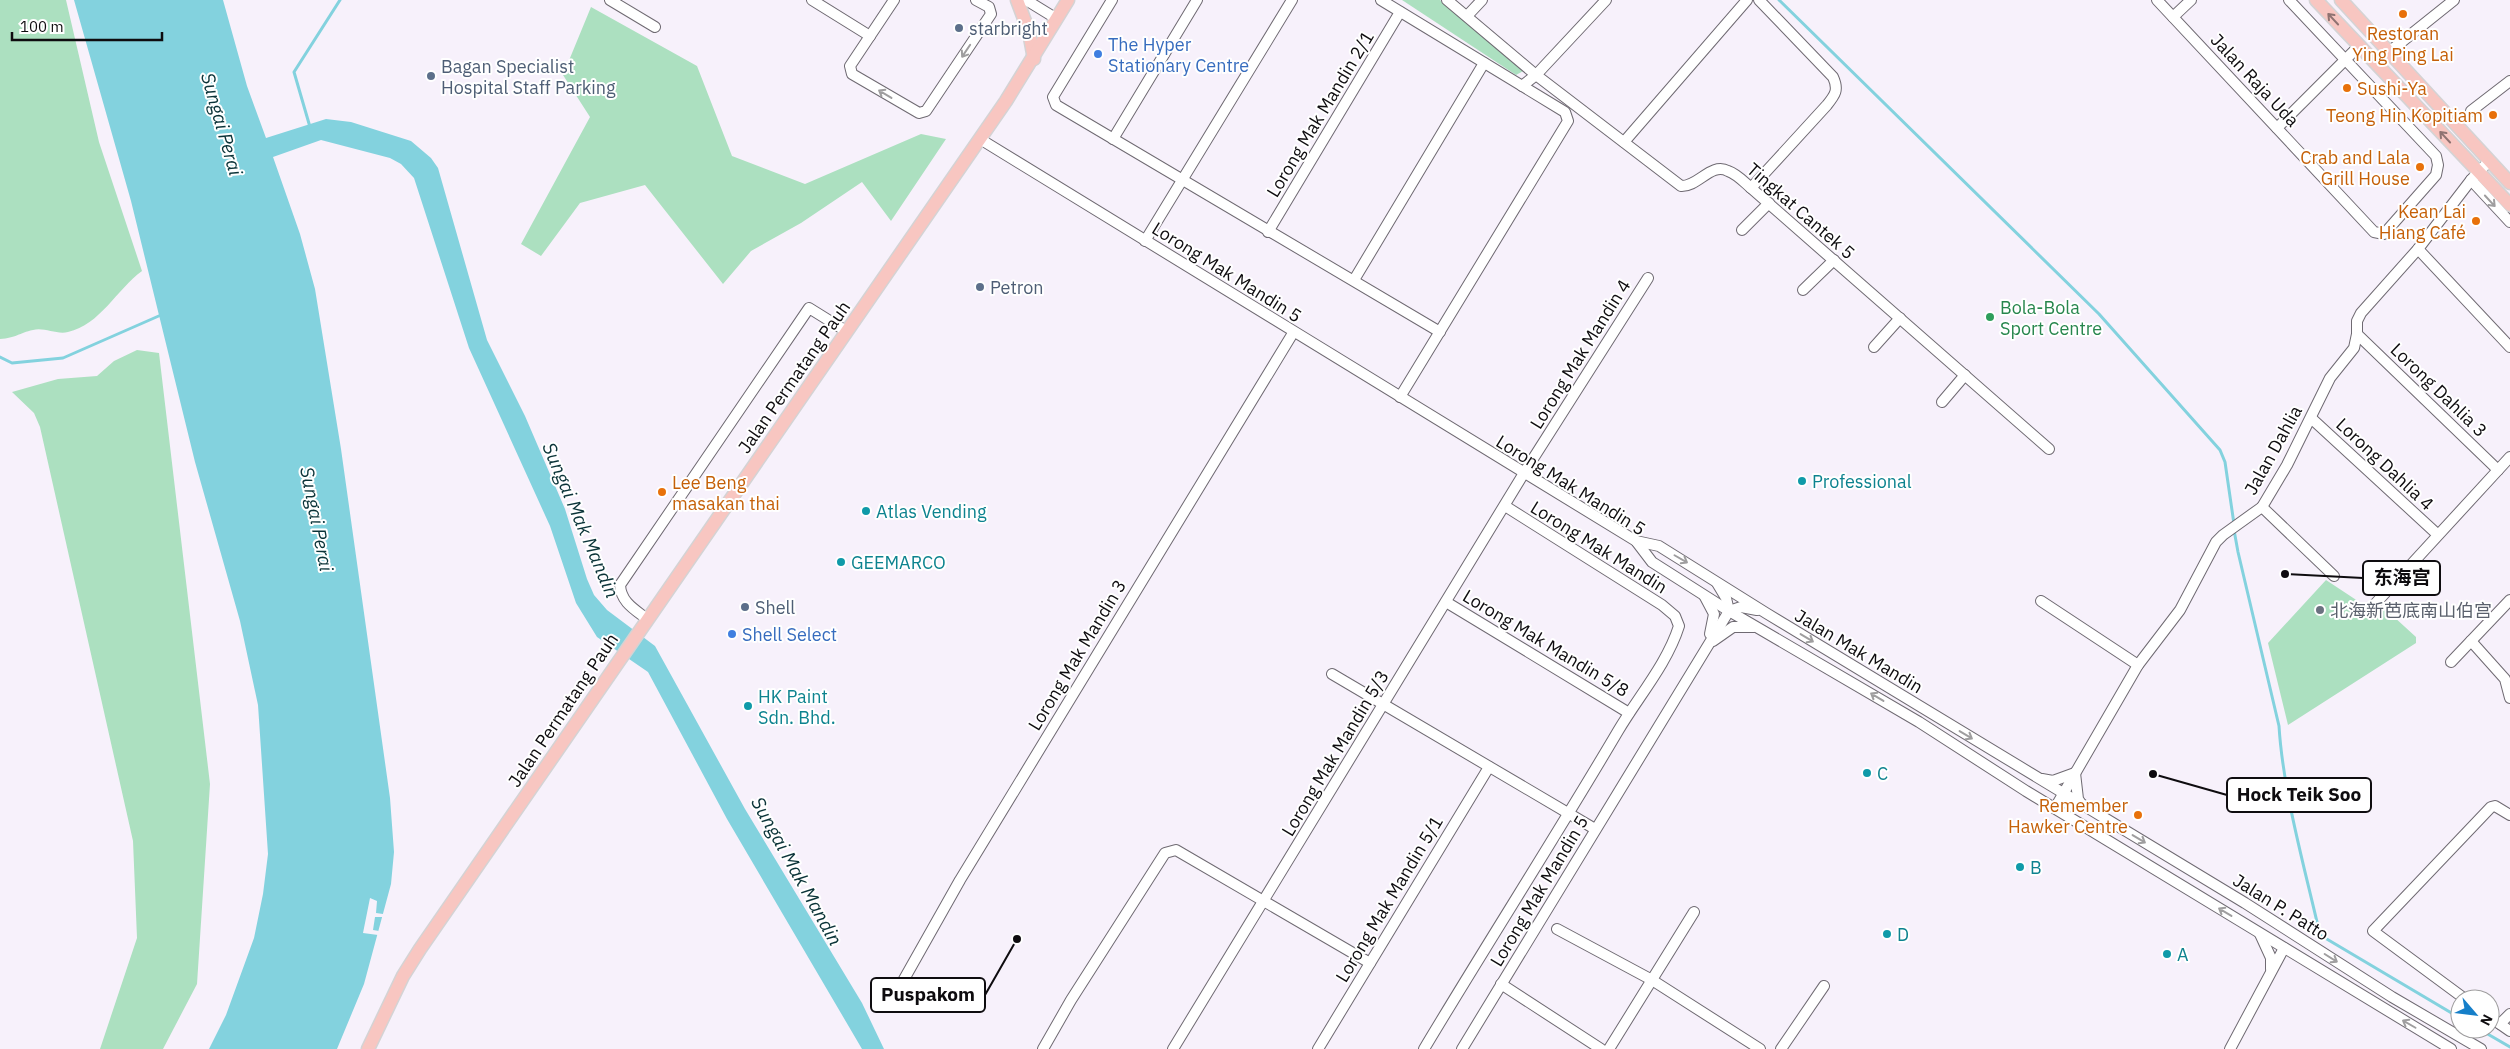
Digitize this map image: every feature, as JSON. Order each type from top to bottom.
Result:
[{"type":"main road","points":[[1017,0],[1029,32],[1034,59]]},
{"type":"main road","name":"Jalan Permatang Pauh","points":[[368,1049],[403,976],[420,948],[980,139],[1034,59],[1068,0]]},
{"type":"main road","points":[[2316,0],[2474,176],[2510,205]]},
{"type":"main road","points":[[2341,0],[2510,183]]},
{"type":"street","points":[[610,0],[655,27]]},
{"type":"street","points":[[812,0],[870,36]]},
{"type":"street","points":[[894,0],[850,66],[852,74],[919,113],[926,110],[991,14],[989,7],[976,0]]},
{"type":"street","points":[[1026,0],[1057,19]]},
{"type":"street","points":[[1112,0],[1053,97],[1056,105],[1440,332]]},
{"type":"street","points":[[1113,139],[1198,0]]},
{"type":"street","points":[[1145,241],[1292,0]]},
{"type":"street","points":[[1381,0],[1566,112],[1568,121],[1400,397]]},
{"type":"street","name":"Tingkat Cantek 5","points":[[1447,0],[1536,75],[1681,186],[1691,187],[1714,169],[1727,170],[1752,188],[2049,449]]},
{"type":"street","points":[[1467,16],[1482,0]]},
{"type":"street","points":[[1522,86],[1536,75],[1606,0]]},
{"type":"street","points":[[1624,142],[1747,0]]},
{"type":"street","points":[[1752,188],[1827,105],[1835,95],[1837,86],[1833,77],[1759,0]]},
{"type":"street","name":"Jalan Raja Uda","points":[[2157,0],[2276,128],[2379,234],[2384,234],[2436,175],[2438,164],[2436,156],[2289,0]]},
{"type":"street","points":[[2173,17],[2191,0]]},
{"type":"street","points":[[2388,52],[2454,0]]},
{"type":"street","name":"Lorong Mak Mandin 2/1","points":[[1268,232],[1400,12]]},
{"type":"street","points":[[2276,128],[2359,46]]},
{"type":"street","points":[[1354,280],[1484,63]]},
{"type":"street","points":[[2471,111],[2510,81]]},
{"type":"street","name":"Lorong Mak Mandin 5","points":[[980,139],[1293,333],[1636,541],[1652,562],[1729,611],[1701,654],[1462,1049]]},
{"type":"street","name":"Jalan Dahlia","points":[[2055,808],[2138,665],[2180,610],[2214,546],[2223,534],[2262,507],[2311,418],[2330,378],[2354,348],[2357,321],[2361,313],[2418,248],[2474,176],[2489,161]]},
{"type":"street","points":[[2474,176],[2510,222]]},
{"type":"street","points":[[1742,230],[1769,203]]},
{"type":"street","points":[[2418,248],[2510,347]]},
{"type":"street","points":[[1804,290],[1834,260]]},
{"type":"street","name":"Lorong Mak Mandin 4","points":[[1524,473],[1648,278]]},
{"type":"street","points":[[647,619],[626,603],[621,593],[620,585],[809,308],[846,331]]},
{"type":"street","points":[[1874,347],[1900,318]]},
{"type":"street","name":"Lorong Mak Mandin 3","points":[[894,997],[960,880],[1293,333]]},
{"type":"street","name":"Lorong Dahlia 3","points":[[2357,334],[2498,470]]},
{"type":"street","points":[[1942,402],[1965,376]]},
{"type":"street","name":"Lorong Dahlia 4","points":[[2311,418],[2437,534]]},
{"type":"street","points":[[2374,605],[2437,534],[2510,457]]},
{"type":"street","name":"Lorong Mak Mandin 5/3","points":[[1173,1049],[1524,473]]},
{"type":"street","name":"Lorong Mak Mandin","points":[[1505,506],[1675,616],[1680,626],[1676,636],[1628,713]]},
{"type":"street","points":[[2262,507],[2334,576]]},
{"type":"street","name":"Jalan Mak Mandin","points":[[1636,541],[1659,546],[1714,578],[1766,613],[2063,793]]},
{"type":"street","points":[[1714,578],[1726,598],[1729,611],[1746,607],[1766,613]]},
{"type":"street","points":[[1701,654],[1713,624],[1714,614],[1704,595]]},
{"type":"street","points":[[2452,662],[2510,600]]},
{"type":"street","points":[[2041,601],[2138,665]]},
{"type":"street","name":"Lorong Mak Mandin 5/8","points":[[1446,602],[1628,713]]},
{"type":"street","name":"Jalan Mak Mandin","points":[[1729,611],[1919,722],[2055,808]]},
{"type":"street","points":[[1701,654],[1723,632],[1733,627],[1760,628]]},
{"type":"street","points":[[2471,641],[2505,678],[2510,698]]},
{"type":"street","points":[[1332,674],[1595,828]]},
{"type":"street","points":[[1424,1049],[1570,814],[1628,713]]},
{"type":"street","name":"Lorong Mak Mandin 5/1","points":[[1318,1049],[1489,767]]},
{"type":"street","points":[[2039,779],[2053,781],[2075,773],[2078,799],[2082,805]]},
{"type":"street","name":"Jalan P. Patto","points":[[2063,793],[2245,903],[2392,997],[2481,1049]]},
{"type":"street","points":[[2451,989],[2373,931],[2491,807],[2495,806],[2510,816]]},
{"type":"street","name":"Jalan P. Patto","points":[[2055,808],[2259,934],[2451,1049]]},
{"type":"street","points":[[1042,1049],[1165,853],[1176,850],[1370,963]]},
{"type":"street","points":[[1609,1049],[1694,912]]},
{"type":"street","points":[[1557,929],[1652,980],[1760,1049]]},
{"type":"street","points":[[2259,934],[2271,958],[2271,969]]},
{"type":"street","points":[[2230,1049],[2271,969],[2284,948]]},
{"type":"street","points":[[1501,984],[1601,1049]]},
{"type":"street","points":[[1780,1049],[1824,986]]},
{"type":"street","points":[[2510,1014],[2500,1024],[2510,1031]]},
{"type":"green space","points":[[0,0],[66,0],[99,142],[142,271],[90,322],[64,333],[37,329],[10,338],[0,339]]},
{"type":"green space","points":[[1402,0],[1440,0],[1525,70],[1516,75]]},
{"type":"green space","points":[[591,7],[697,66],[732,156],[805,184],[921,134],[946,139],[891,221],[862,182],[801,223],[751,251],[723,284],[645,185],[580,203],[541,256],[521,244],[590,117],[563,75]]},
{"type":"green space","points":[[137,350],[159,353],[210,784],[197,984],[163,1049],[100,1049],[137,938],[133,841],[40,427],[34,413],[12,392],[58,379],[97,376],[114,361]]},
{"type":"green space","points":[[2326,580],[2376,613],[2382,606],[2416,637],[2416,643],[2288,725],[2268,643]]},
{"type":"water","name":"Sungai Perai","points":[[74,0],[223,0],[247,86],[266,138],[326,119],[351,122],[411,141],[431,158],[438,168],[487,340],[525,416],[565,509],[587,579],[594,595],[607,610],[655,646],[745,809],[862,1003],[884,1049],[862,1049],[727,819],[648,672],[597,637],[576,603],[550,526],[469,348],[414,178],[401,164],[390,158],[321,140],[273,157],[300,234],[315,289],[341,449],[390,798],[394,852],[391,884],[364,984],[337,1049],[209,1049],[226,1015],[254,938],[263,894],[268,854],[258,705],[240,621],[195,462],[131,201]]},
{"type":"pier","points":[[370,898],[377,901],[376,913],[383,914],[383,917],[375,917],[373,930],[379,931],[378,935],[363,933]]},
{"type":"waterway","points":[[310,127],[294,72],[340,0]]},
{"type":"waterway","points":[[1779,0],[2099,314],[2220,450],[2225,462],[2234,524]]},
{"type":"waterway","points":[[0,357],[12,363],[63,358],[161,315]]},
{"type":"waterway","points":[[2234,530],[2279,726],[2281,751],[2290,804],[2320,935],[2450,1012]]},
{"type":"waterway","points":[[2496,1039],[2510,1047]]},
{"type":"place","name":"Restoran Ying Ping Lai","points":[[2403,14]]},
{"type":"place","name":"starbright","points":[[959,28]]},
{"type":"place","name":"The Hyper Stationary Centre","points":[[1098,54]]},
{"type":"place","name":"Bagan Specialist Hospital Staff Parking","points":[[431,76]]},
{"type":"place","name":"Sushi-Ya","points":[[2347,88]]},
{"type":"place","name":"Teong Hin Kopitiam","points":[[2493,115]]},
{"type":"place","name":"Crab and Lala Grill House","points":[[2420,167]]},
{"type":"place","name":"Kean Lai Hiang Café","points":[[2476,221]]},
{"type":"place","name":"Petron","points":[[980,287]]},
{"type":"place","name":"Bola-Bola Sport Centre","points":[[1990,317]]},
{"type":"place","name":"Professional","points":[[1802,481]]},
{"type":"place","name":"Lee Beng masakan thai","points":[[662,492]]},
{"type":"place","name":"Atlas Vending","points":[[866,511]]},
{"type":"place","name":"GEEMARCO","points":[[841,562]]},
{"type":"place","name":"东海宫","points":[[2285,574]]},
{"type":"place","name":"Shell","points":[[745,607]]},
{"type":"place","name":"北海新芭底南山伯宫","points":[[2320,610]]},
{"type":"place","name":"Shell Select","points":[[732,634]]},
{"type":"place","name":"HK Paint Sdn. Bhd.","points":[[748,706]]},
{"type":"place","name":"C","points":[[1867,773]]},
{"type":"place","name":"Hock Teik Soo","points":[[2153,774]]},
{"type":"place","name":"Remember Hawker Centre","points":[[2138,815]]},
{"type":"place","name":"B","points":[[2020,867]]},
{"type":"place","name":"D","points":[[1887,934]]},
{"type":"place","name":"Puspakom","points":[[1017,939]]},
{"type":"place","name":"A","points":[[2167,954]]},
{"type":"water label","name":"Sungai Mak Mandin","points":[[581,520]]},
{"type":"water label","name":"Sungai Mak Mandin","points":[[797,871]]}]
